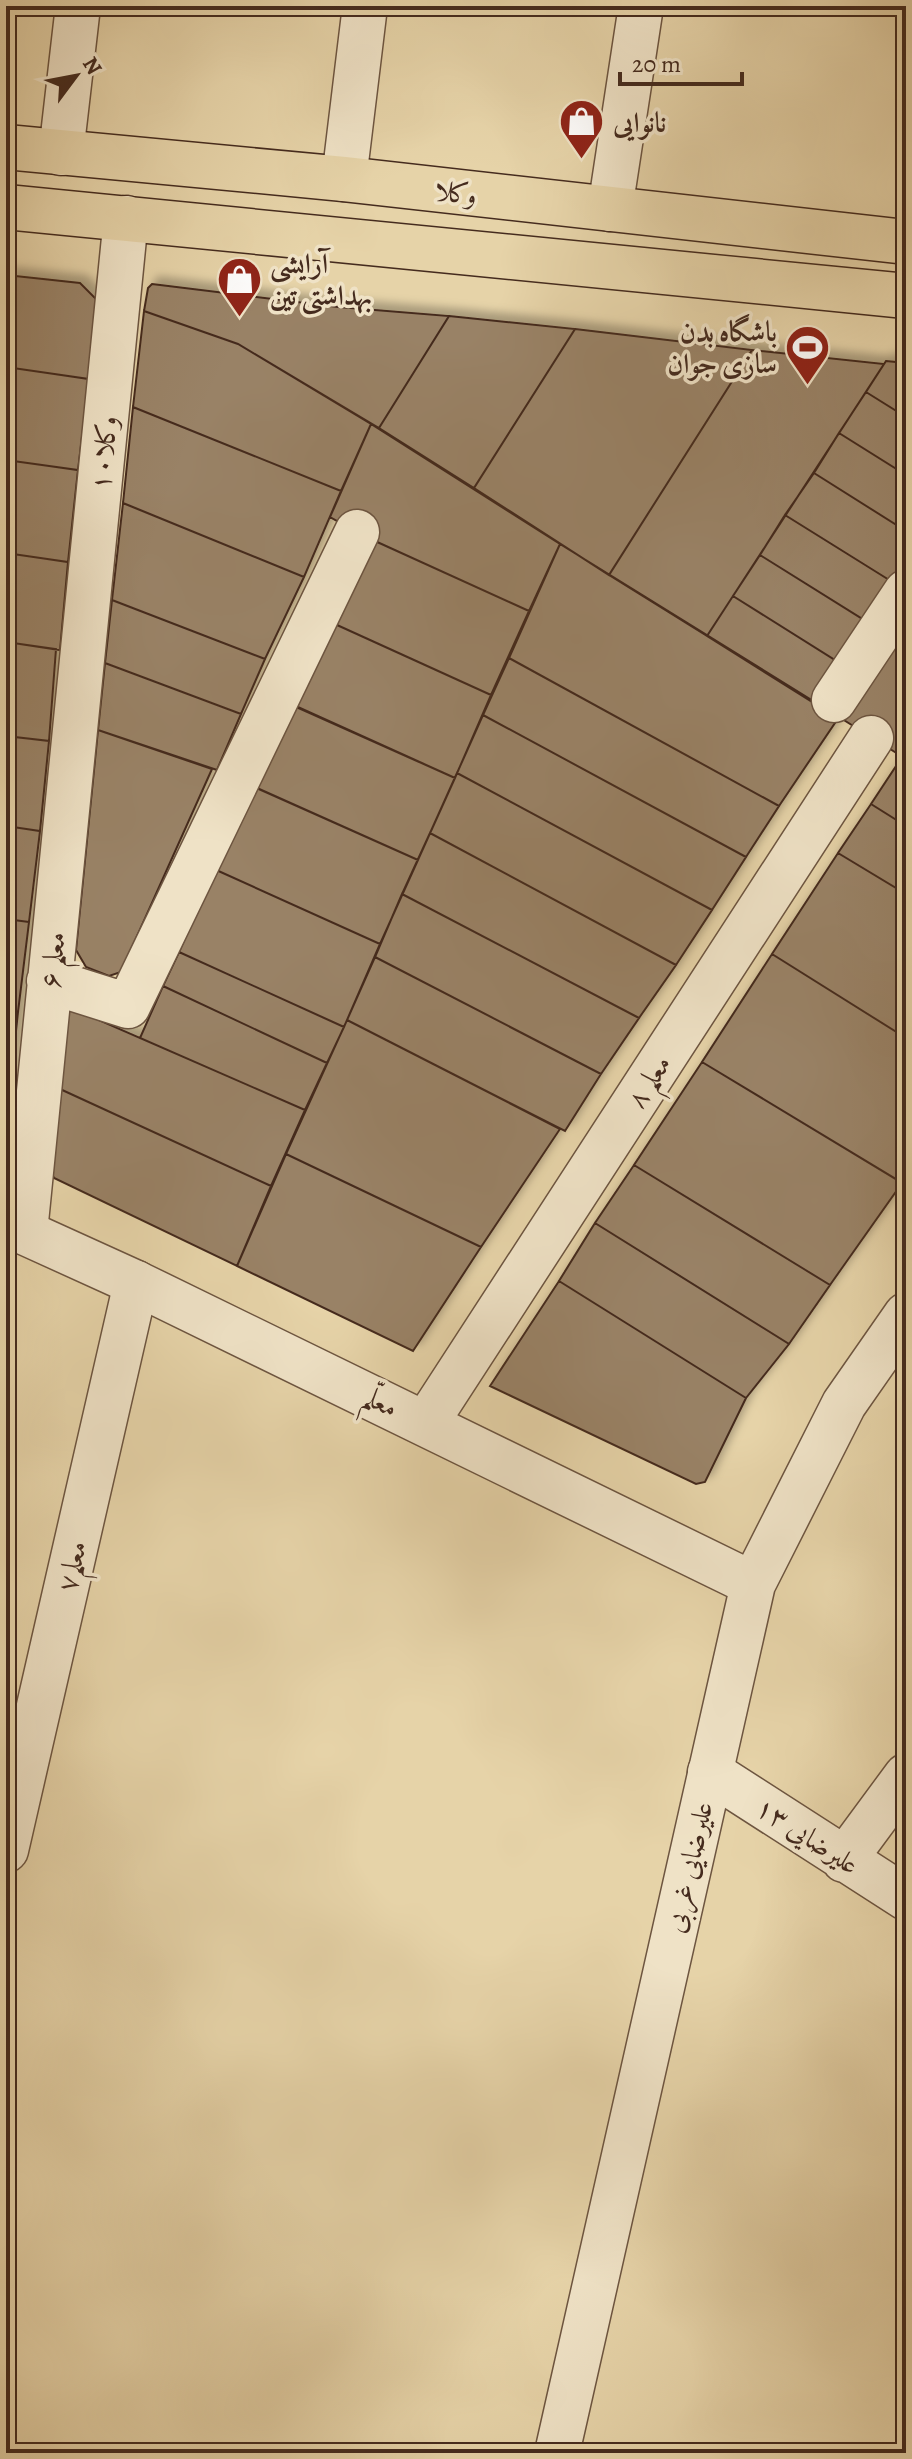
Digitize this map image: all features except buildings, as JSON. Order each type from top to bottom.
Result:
[{"type":"main road","name":"وکلا","points":[[6,147],[344,179],[906,242]]},
{"type":"main road","name":"وکلا","points":[[6,207],[906,296]]},
{"type":"street","points":[[61,153],[78,6]]},
{"type":"street","points":[[344,179],[365,6]]},
{"type":"street","points":[[610,209],[641,6]]},
{"type":"street","name":"وکلا۱۰","points":[[81,687],[126,218]]},
{"type":"street","points":[[49,981],[128,1006],[357,532]]},
{"type":"street","points":[[834,700],[906,592]]},
{"type":"street","name":"۶ معلم","points":[[15,1228],[49,981],[81,687]]},
{"type":"street","name":"۸ معلم","points":[[426,1423],[871,738]]},
{"type":"street","name":"معلّم","points":[[15,1228],[136,1283],[753,1584]]},
{"type":"street","name":"معلم۷","points":[[6,1850],[136,1283]]},
{"type":"street","name":"علیرضایی غربی","points":[[557,2453],[753,1584],[844,1404],[906,1315]]},
{"type":"street","name":"۱۳ علیرضایی","points":[[710,1772],[906,1898]]},
{"type":"street","points":[[844,1860],[906,1776]]},
{"type":"place","name":"نانوایی","points":[[582,161]]},
{"type":"place","name":"آرایشی بهداشتی تین","points":[[239,318]]},
{"type":"place","name":"باشگاه بدن سازی جوان","points":[[808,386]]}]
